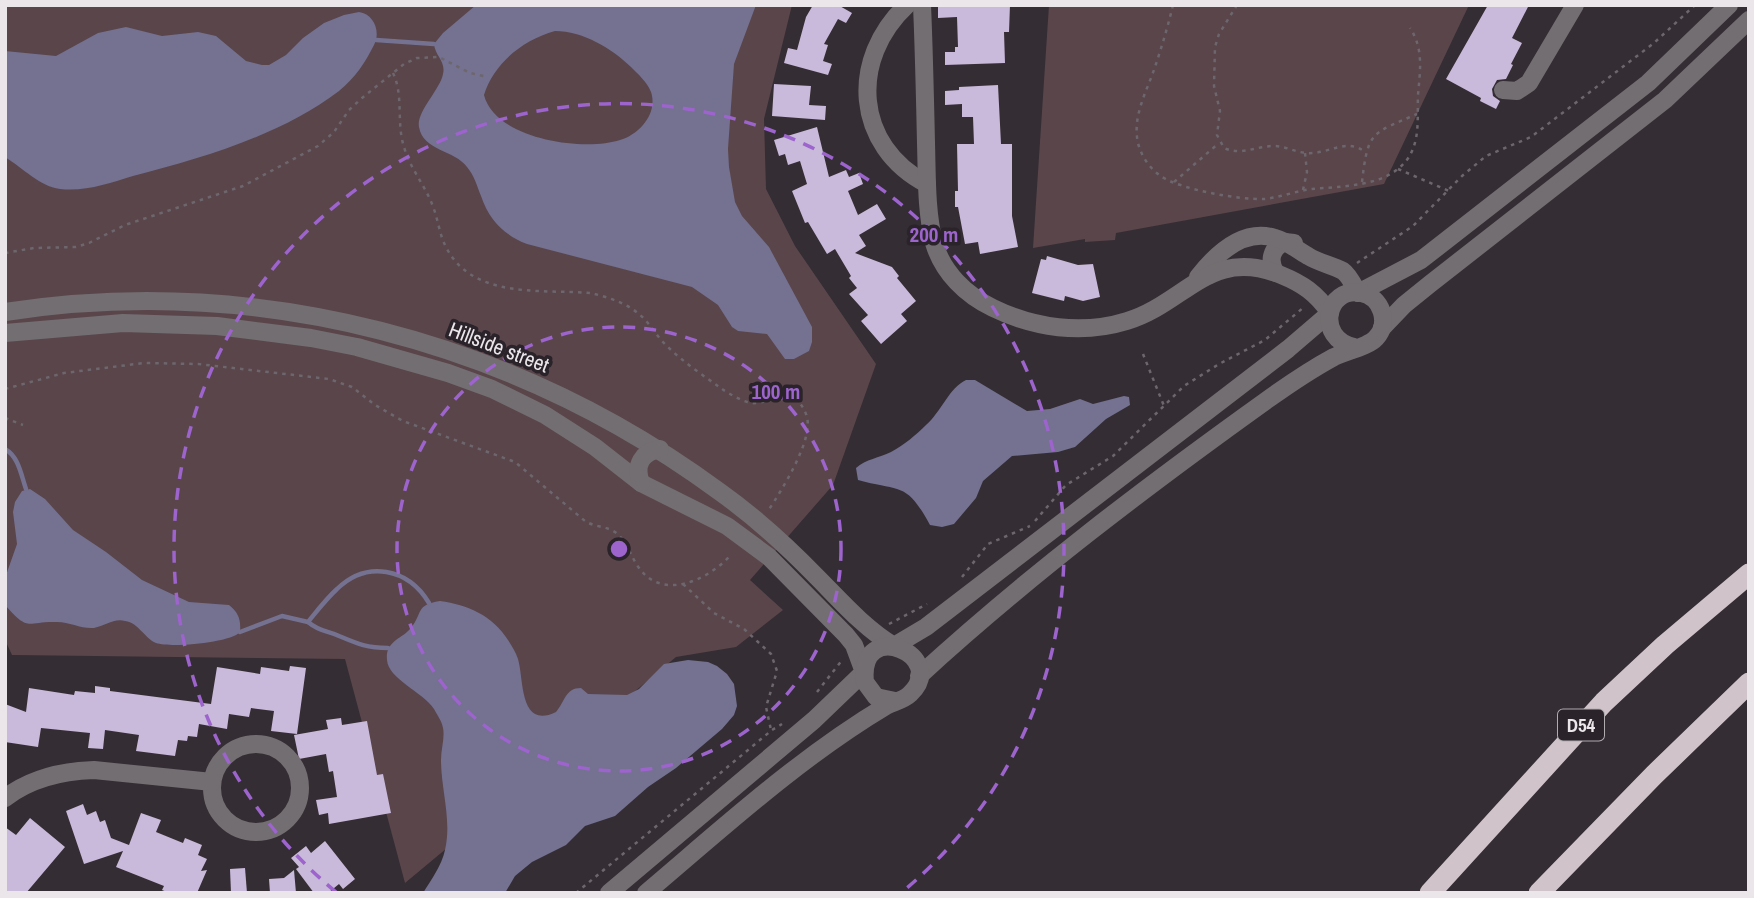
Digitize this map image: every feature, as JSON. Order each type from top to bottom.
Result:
[{"type":"highway","name":"D54","points":[[1430,893],[1604,702],[1665,645],[1749,574]]},
{"type":"highway","points":[[1539,893],[1654,775],[1749,683]]},
{"type":"street","points":[[907,5],[895,16],[877,44],[868,77],[868,94],[874,130],[883,147],[909,175],[927,184]]},
{"type":"street","points":[[922,5],[927,184],[935,244],[949,274],[972,296],[1022,321],[1061,328],[1104,327],[1145,315],[1215,271],[1240,267],[1264,269],[1305,286],[1317,296],[1330,313],[1329,325],[1332,334],[1338,341],[1354,347]]},
{"type":"street","points":[[1503,90],[1517,91],[1529,83],[1575,5]]},
{"type":"street","points":[[609,893],[814,720],[864,672],[871,655],[894,646],[926,627],[1288,349],[1330,313],[1337,300],[1344,295],[1359,293],[1421,260],[1648,83],[1728,5]]},
{"type":"street","points":[[646,893],[847,729],[912,693],[919,676],[998,606],[1120,510],[1287,386],[1354,347],[1371,342],[1404,305],[1665,100],[1749,20]]},
{"type":"street","points":[[1194,283],[1211,261],[1230,245],[1267,236],[1345,272],[1359,293],[1370,296],[1377,302],[1382,310],[1382,328]]},
{"type":"street","points":[[1276,273],[1271,262],[1272,255],[1279,244],[1285,242]]},
{"type":"street","name":"Hillside street","points":[[5,312],[72,304],[170,301],[267,309],[374,329],[460,354],[583,405],[660,449],[765,527],[872,631],[894,646]]},
{"type":"street","name":"Hillside street","points":[[5,333],[75,325],[170,323],[264,331],[357,347],[448,373],[519,402],[570,431],[640,483],[720,522],[755,545],[782,569],[854,645],[864,672]]},
{"type":"street","points":[[640,483],[640,460],[646,454],[660,449]]},
{"type":"street","points":[[894,646],[910,653],[915,660],[919,676]]},
{"type":"street","points":[[864,672],[869,690],[876,697],[895,701]]},
{"type":"street","points":[[264,744],[283,752],[296,768],[299,798],[290,816],[282,823],[264,831],[243,830],[225,820],[219,812],[212,792],[212,782],[219,763],[234,749],[244,745],[264,744]]},
{"type":"street","points":[[5,798],[41,778],[76,770],[212,782]]},
{"type":"path","points":[[1173,5],[1162,47],[1139,108],[1136,134],[1139,147],[1152,169],[1174,183],[1250,199],[1362,183],[1381,179],[1398,169],[1415,144],[1421,58],[1418,42],[1410,28]]},
{"type":"path","points":[[1237,5],[1219,34],[1215,47],[1214,86],[1220,111],[1217,135],[1220,142],[1231,151],[1271,146],[1305,153],[1327,151],[1345,145],[1360,147],[1365,152]]},
{"type":"path","points":[[1345,272],[1413,226],[1486,156],[1531,136],[1654,43],[1695,5]]},
{"type":"path","points":[[5,253],[89,243],[125,225],[243,186],[318,146],[334,132],[355,104],[411,60],[432,56],[446,59],[476,75],[488,77]]},
{"type":"path","points":[[393,73],[400,91],[401,134],[408,159],[432,203],[446,247],[468,273],[478,280],[500,287],[605,296],[639,313],[670,349],[730,394],[749,402],[775,397],[789,398],[801,405],[808,418],[807,432],[788,478],[766,514]]},
{"type":"path","points":[[1362,183],[1365,152],[1373,136],[1380,130],[1417,114]]},
{"type":"path","points":[[1174,183],[1220,142]]},
{"type":"path","points":[[1303,190],[1307,172],[1305,153]]},
{"type":"path","points":[[1398,169],[1448,191]]},
{"type":"path","points":[[955,586],[988,544],[1031,525],[1066,485],[1113,456],[1184,386],[1265,340],[1317,296]]},
{"type":"path","points":[[1143,354],[1164,405]]},
{"type":"path","points":[[5,389],[64,373],[144,363],[211,365],[341,382],[403,421],[515,462],[585,521],[618,535],[641,571],[648,577],[665,584],[683,584],[703,578],[729,557]]},
{"type":"path","points":[[5,418],[23,425]]},
{"type":"path","points":[[683,584],[714,613],[744,629],[771,654],[777,671],[766,707],[772,730]]},
{"type":"path","points":[[872,631],[935,599]]},
{"type":"path","points":[[817,693],[854,645]]},
{"type":"path","points":[[576,893],[772,730],[792,719]]},
{"type":"shaded area","points":[[5,5],[792,5],[764,119],[766,189],[795,246],[876,364],[833,485],[750,580],[783,610],[736,647],[676,657],[405,883],[345,659],[12,655],[5,640]]},
{"type":"shaded area","points":[[476,5],[756,5],[734,64],[729,167],[735,202],[742,216],[769,247],[812,327],[809,351],[794,359],[785,359],[767,334],[738,331],[732,327],[718,305],[692,287],[527,244],[504,231],[488,212],[467,167],[462,161],[426,141],[419,127],[424,108],[443,74],[443,66],[434,44]],"holes":[[[555,31],[586,37],[606,47],[631,67],[647,85],[651,92],[652,108],[646,122],[634,133],[620,140],[604,143],[564,143],[522,132],[491,110],[484,95],[502,63],[532,40]]]},
{"type":"shaded area","points":[[1049,5],[1469,5],[1384,184],[1116,233],[1115,240],[1085,242],[1085,239],[1033,248]]},
{"type":"shaded area","points":[[359,12],[369,16],[375,24],[377,35],[367,58],[350,81],[316,107],[241,143],[106,184],[79,189],[60,189],[45,184],[5,157],[5,51],[56,56],[98,33],[126,27],[162,36],[198,32],[216,36],[246,61],[269,65],[286,55],[324,23]]},
{"type":"shaded area","points":[[966,380],[975,380],[1027,411],[1050,409],[1080,399],[1093,404],[1124,396],[1129,397],[1130,405],[1106,419],[1075,447],[1058,452],[1012,456],[983,481],[976,498],[954,524],[942,527],[930,525],[908,495],[901,490],[858,480],[856,468],[910,440]]},
{"type":"shaded area","points":[[30,489],[45,499],[73,530],[142,580],[189,602],[229,605],[239,617],[240,632],[213,642],[164,644],[152,641],[130,622],[125,621],[89,628],[62,622],[28,624],[19,619],[5,605],[5,578],[17,544],[13,512],[15,502],[22,491]]},
{"type":"shaded area","points":[[440,601],[460,605],[478,613],[502,631],[517,657],[525,700],[535,714],[544,716],[556,712],[568,693],[576,689],[581,688],[588,694],[627,695],[639,689],[664,664],[688,660],[708,662],[727,674],[734,684],[737,706],[734,715],[722,729],[615,816],[585,826],[566,845],[532,862],[515,876],[505,893],[423,893],[441,861],[447,839],[441,760],[443,728],[429,703],[393,673],[387,654],[391,644],[415,623],[423,607]]},
{"type":"building","points":[[813,5],[838,5],[852,13],[846,23],[838,19],[824,44],[828,45],[823,61],[832,64],[828,75],[784,63],[788,48],[797,50],[806,17]]},
{"type":"building","points":[[1010,5],[1009,32],[1004,32],[1005,63],[945,65],[945,52],[955,52],[955,47],[958,47],[957,17],[938,18],[938,7]]},
{"type":"building","points":[[1488,5],[1529,5],[1512,38],[1522,43],[1511,64],[1513,65],[1506,79],[1497,80],[1492,89],[1493,96],[1500,101],[1496,109],[1446,79]]},
{"type":"building","points":[[774,84],[811,86],[809,105],[826,106],[825,120],[772,116]]},
{"type":"building","points":[[998,85],[1001,144],[1012,144],[1012,216],[1018,247],[980,254],[978,242],[965,244],[958,207],[955,207],[955,191],[958,191],[957,144],[974,144],[973,117],[962,117],[962,104],[945,105],[945,91],[959,90],[959,87]]},
{"type":"building","points":[[817,127],[829,177],[846,170],[849,177],[859,173],[863,184],[848,191],[858,215],[877,204],[886,219],[859,235],[866,246],[855,253],[892,267],[899,276],[897,278],[916,301],[901,314],[907,321],[881,344],[861,321],[868,315],[849,294],[857,288],[835,249],[827,254],[808,222],[805,223],[792,191],[807,184],[800,161],[788,165],[785,154],[779,156],[774,140]]},
{"type":"building","points":[[1047,256],[1078,265],[1093,264],[1100,297],[1083,301],[1065,296],[1064,301],[1032,293],[1041,259],[1046,260]]},
{"type":"building","points":[[290,666],[306,668],[297,734],[271,731],[274,711],[251,708],[249,717],[229,714],[227,729],[199,724],[197,737],[188,736],[187,741],[178,740],[175,756],[136,751],[139,735],[105,730],[103,749],[88,748],[90,733],[41,728],[38,747],[5,742],[5,704],[26,712],[29,688],[74,695],[75,691],[95,693],[95,686],[110,688],[110,691],[211,704],[217,667],[260,674],[261,667],[289,671]]},
{"type":"building","points":[[341,718],[342,725],[367,721],[377,775],[383,774],[391,813],[329,824],[328,813],[319,815],[316,800],[337,797],[333,771],[329,772],[326,754],[299,759],[294,735],[328,729],[326,720]]},
{"type":"building","points":[[83,804],[87,815],[96,811],[100,822],[105,820],[111,838],[129,845],[141,813],[161,820],[156,832],[183,843],[185,838],[202,845],[198,855],[207,859],[201,871],[207,870],[197,893],[169,893],[162,890],[164,886],[116,867],[123,851],[84,864],[66,811]]},
{"type":"building","points":[[30,818],[65,847],[26,893],[5,893],[5,827],[16,835]]},
{"type":"building","points":[[325,841],[355,879],[343,889],[339,884],[328,893],[314,893],[291,858],[306,846],[311,853]]},
{"type":"building","points":[[245,868],[247,893],[231,893],[230,869]]},
{"type":"building","points":[[294,870],[296,893],[270,893],[269,879],[284,878]]},
{"type":"waterway","points":[[376,40],[434,44]]},
{"type":"waterway","points":[[5,449],[16,461],[26,489]]},
{"type":"waterway","points":[[240,632],[282,616],[308,622],[337,589],[361,574],[374,571],[386,572],[410,582],[429,603]]},
{"type":"waterway","points":[[308,622],[357,643],[388,648]]}]
